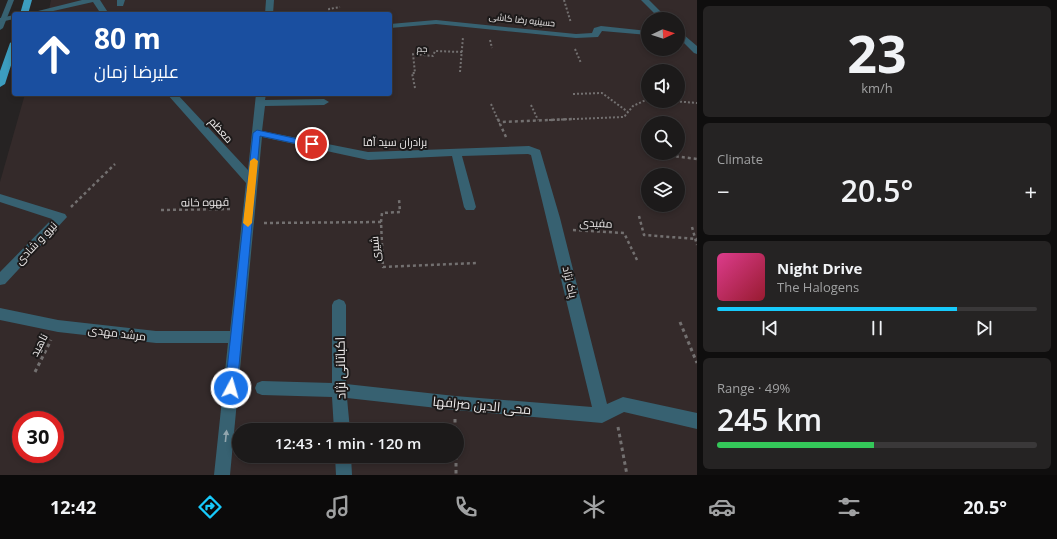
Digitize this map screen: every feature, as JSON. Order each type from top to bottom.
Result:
[{"type":"main road","points":[[25,12],[28,0]]},
{"type":"main road","points":[[0,84],[12,49]]},
{"type":"street","points":[[39,12],[92,0]]},
{"type":"street","points":[[96,0],[104,12]]},
{"type":"street","points":[[269,12],[270,0]]},
{"type":"street","points":[[644,0],[657,12]]},
{"type":"street","points":[[2,20],[12,18]]},
{"type":"street","name":"حسینیه رضا کاشی","points":[[392,26],[436,22],[576,36],[595,35],[597,30],[601,28],[641,32]]},
{"type":"street","points":[[685,40],[697,51]]},
{"type":"street","name":"معظم","points":[[174,96],[252,176]]},
{"type":"street","points":[[222,475],[260,98],[324,102]]},
{"type":"street","name":"برادران سید آقا","points":[[257,133],[368,156],[532,150]]},
{"type":"street","name":"پاک نژاد","points":[[532,150],[536,153],[558,229],[568,278],[608,412]]},
{"type":"street","points":[[456,153],[470,207]]},
{"type":"street","name":"نیرو و شادی","points":[[0,198],[61,217],[0,280]]},
{"type":"street","name":"اکباتانی نژاد","points":[[339,305],[339,390],[341,423]]},
{"type":"street","name":"مرشد مهدی","points":[[0,314],[58,326],[156,337],[236,338]]},
{"type":"street","name":"محی الدین صرافها","points":[[262,388],[339,390],[455,403],[608,412],[623,404],[697,421]]},
{"type":"street","points":[[343,463],[344,475]]},
{"type":"lane","points":[[0,28],[11,0]]},
{"type":"path","points":[[564,0],[576,36]]},
{"type":"path","points":[[330,12],[329,8],[340,7]]},
{"type":"path","points":[[460,72],[463,40],[461,24]]},
{"type":"path","name":"جم","points":[[415,88],[412,74],[415,73],[412,54],[433,56],[435,51],[462,52]]},
{"type":"path","points":[[573,94],[602,93],[628,112]]},
{"type":"path","points":[[500,124],[506,121],[624,117],[633,106],[641,102]]},
{"type":"path","points":[[685,102],[697,103]]},
{"type":"path","points":[[491,104],[512,151]]},
{"type":"path","points":[[531,105],[538,120]]},
{"type":"path","points":[[685,157],[697,159]]},
{"type":"path","points":[[61,217],[116,164]]},
{"type":"path","points":[[381,222],[382,213],[400,212],[399,199]]},
{"type":"path","name":"قهوه خانه","points":[[162,210],[249,209]]},
{"type":"path","points":[[639,216],[644,235],[696,239]]},
{"type":"path","name":"شیری","points":[[248,223],[381,222],[383,266],[478,263]]},
{"type":"path","points":[[692,227],[697,244]]},
{"type":"path","name":"مفیدی","points":[[558,229],[624,233],[638,262]]},
{"type":"path","points":[[680,322],[697,363]]},
{"type":"path","name":"ناهید","points":[[35,372],[58,326]]},
{"type":"path","points":[[608,412],[627,475]]},
{"type":"path","points":[[456,463],[456,475]]},
{"type":"shaded area","points":[[51,0],[697,0],[697,475],[0,475],[0,182],[24,96],[392,96],[392,12],[48,12]]},
{"type":"slow traffic","points":[[248,223],[254,161]]},
{"type":"route","points":[[231,388],[257,133],[312,144]]}]
